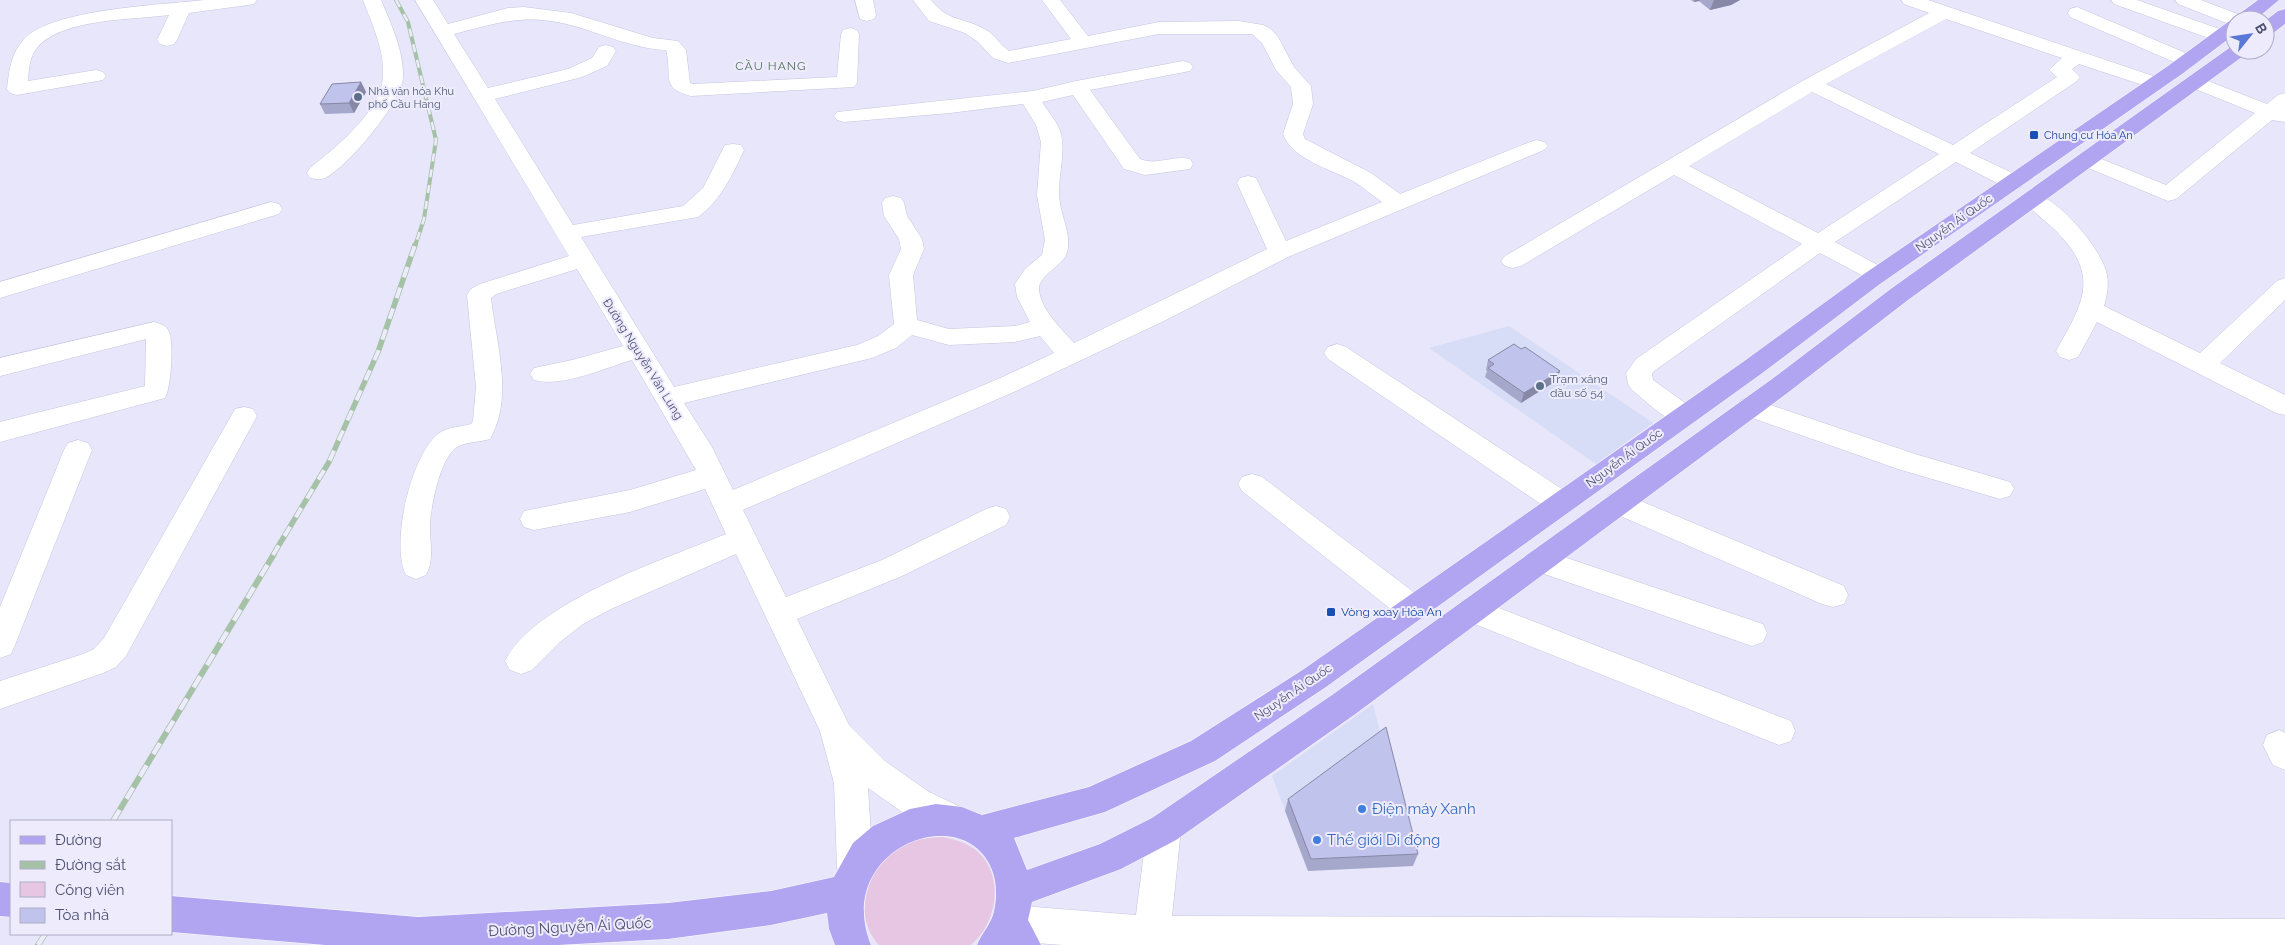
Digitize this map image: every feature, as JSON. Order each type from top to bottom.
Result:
[{"type":"main road","name":"Nguyễn Ái Quốc","points":[[2258,10],[2270,0]]},
{"type":"main road","name":"Nguyễn Ái Quốc","points":[[1010,926],[1109,857],[1164,830],[1473,610],[1750,407],[1900,294],[2089,160],[2197,72],[2225,40]]},
{"type":"main road","name":"Nguyễn Ái Quốc","points":[[851,880],[874,844],[899,828],[926,820],[968,826],[1093,801],[1203,752],[1315,678],[1879,274],[2155,83],[2197,72]]},
{"type":"main road","points":[[1642,444],[1670,465]]},
{"type":"main road","points":[[968,826],[999,847],[1010,867],[1010,926]]},
{"type":"main road","points":[[851,880],[844,912],[847,932],[853,945]]},
{"type":"main road","name":"Đường Nguyễn Ái Quốc","points":[[172,914],[418,935],[668,922],[771,908],[851,880]]},
{"type":"street","points":[[9,90],[26,49],[34,40],[61,27],[96,18],[248,0]]},
{"type":"street","points":[[318,173],[335,159],[368,124],[390,89],[393,79],[386,38],[372,0]]},
{"type":"street","name":"Đường Nguyễn Văn Lung","points":[[424,0],[481,96],[702,454],[836,731],[851,783],[851,880]]},
{"type":"street","points":[[922,0],[934,18],[973,29],[988,40],[996,51],[1005,57],[1159,28],[1240,27],[1256,29],[1264,33],[1271,41],[1286,70],[1301,86],[1303,104],[1293,134],[1296,142],[1311,152],[1363,178],[1386,192],[1399,204]]},
{"type":"street","points":[[1051,0],[1083,42]]},
{"type":"street","points":[[1910,0],[2155,83]]},
{"type":"street","points":[[2120,0],[2225,24]]},
{"type":"street","points":[[2184,0],[2225,21]]},
{"type":"street","points":[[167,40],[182,8]]},
{"type":"street","points":[[1513,261],[1811,84],[1944,12]]},
{"type":"street","points":[[2077,12],[2197,72],[2281,107],[2168,194],[2089,160]]},
{"type":"street","points":[[443,31],[508,14],[524,13],[571,20],[651,44],[672,45],[676,50],[680,84],[682,87],[691,90],[848,83],[850,34]]},
{"type":"street","points":[[481,96],[574,73],[600,62],[606,51]]},
{"type":"street","points":[[1683,415],[1641,384],[1638,379],[1641,369],[1819,243],[1952,153],[2070,77],[2059,70],[2076,56]]},
{"type":"street","points":[[844,116],[950,107],[1031,97],[1183,67]]},
{"type":"street","points":[[9,90],[96,76]]},
{"type":"street","points":[[1811,84],[2013,182]]},
{"type":"street","points":[[1076,87],[1132,164],[1145,169],[1182,164]]},
{"type":"street","points":[[1031,97],[1030,100],[1051,136],[1048,194],[1057,245],[1054,256],[1031,277],[1026,287],[1029,298],[1046,326],[1070,356]]},
{"type":"street","points":[[726,505],[1007,385],[1070,356],[1280,252],[1538,146]]},
{"type":"street","points":[[565,233],[690,212],[702,205],[716,186],[733,150]]},
{"type":"street","points":[[1673,166],[1879,274]]},
{"type":"street","points":[[1248,183],[1280,252]]},
{"type":"street","points":[[2034,200],[2071,231],[2084,247],[2094,277],[2096,291],[2091,310],[2069,351]]},
{"type":"street","points":[[667,398],[863,352],[890,341],[901,333],[906,325],[902,270],[912,252],[912,245],[896,220],[893,213],[893,203]]},
{"type":"street","points":[[0,290],[271,209]]},
{"type":"street","points":[[416,567],[416,523],[421,493],[436,452],[449,439],[481,432],[488,419],[490,401],[480,295],[488,290],[582,260]]},
{"type":"street","points":[[2202,365],[2285,286]]},
{"type":"street","points":[[2091,310],[2285,406]]},
{"type":"street","points":[[906,325],[949,337],[1015,334],[1046,326]]},
{"type":"street","points":[[0,367],[144,330],[154,330],[158,334],[158,385],[156,392],[0,432]]},
{"type":"street","points":[[543,374],[573,369],[637,350]]},
{"type":"street","points":[[1337,353],[1561,503]]},
{"type":"street","points":[[1750,407],[1908,462],[2000,488]]},
{"type":"street","points":[[0,695],[92,664],[105,658],[115,647],[244,416]]},
{"type":"street","points":[[0,645],[78,450]]},
{"type":"street","points":[[534,519],[630,501],[712,476]]},
{"type":"street","points":[[1252,484],[1413,609]]},
{"type":"street","points":[[1619,503],[1833,595]]},
{"type":"street","points":[[779,613],[892,568],[996,517]]},
{"type":"street","points":[[521,661],[548,634],[579,611],[600,600],[743,539]]},
{"type":"street","points":[[1540,561],[1752,633]]},
{"type":"street","points":[[1473,610],[1779,731]]},
{"type":"street","name":"Đường Nguyễn Văn Lung","points":[[836,731],[873,772],[917,803],[968,826]]},
{"type":"street","points":[[1152,939],[1164,830]]},
{"type":"street","points":[[1010,926],[1152,939],[2285,937]]},
{"type":"shaded area","name":"Trạm xăng dầu số 54","points":[[1509,326],[1653,423],[1596,464],[1429,348]]},
{"type":"shaded area","name":"Điện máy Xanh","points":[[1373,704],[1413,866],[1308,871],[1272,776]]},
{"type":"green space","points":[[943,837],[970,846],[987,862],[995,887],[992,912],[987,925],[971,945],[879,945],[866,919],[867,891],[872,878],[890,855],[907,843],[927,838]]},
{"type":"building","points":[[361,82],[349,103],[320,104],[332,84]]},
{"type":"building","points":[[1514,344],[1521,349],[1525,347],[1560,371],[1524,393],[1488,368],[1494,364],[1488,360]]},
{"type":"building","name":"Điện máy Xanh","points":[[1386,727],[1418,854],[1311,859],[1288,799]]},
{"type":"railway","points":[[396,0],[408,22],[436,140],[424,219],[415,246]]},
{"type":"railway","points":[[273,555],[329,462],[378,352],[415,245]]},
{"type":"railway","points":[[114,820],[274,554]]},
{"type":"railway","points":[[38,945],[44,935]]},
{"type":"place","name":"Nhà văn hóa Khu phố Cầu Hang","points":[[358,97]]},
{"type":"place","name":"Chung cư Hóa An","points":[[2034,135]]},
{"type":"place","name":"Trạm xăng dầu số 54","points":[[1540,386]]},
{"type":"place","name":"Vòng xoay Hóa An","points":[[1331,612]]},
{"type":"place","name":"Điện máy Xanh","points":[[1362,809]]},
{"type":"place","name":"Thế giới Di động","points":[[1317,840]]},
{"type":"district","name":"CẦU HANG","points":[[771,66]]}]
